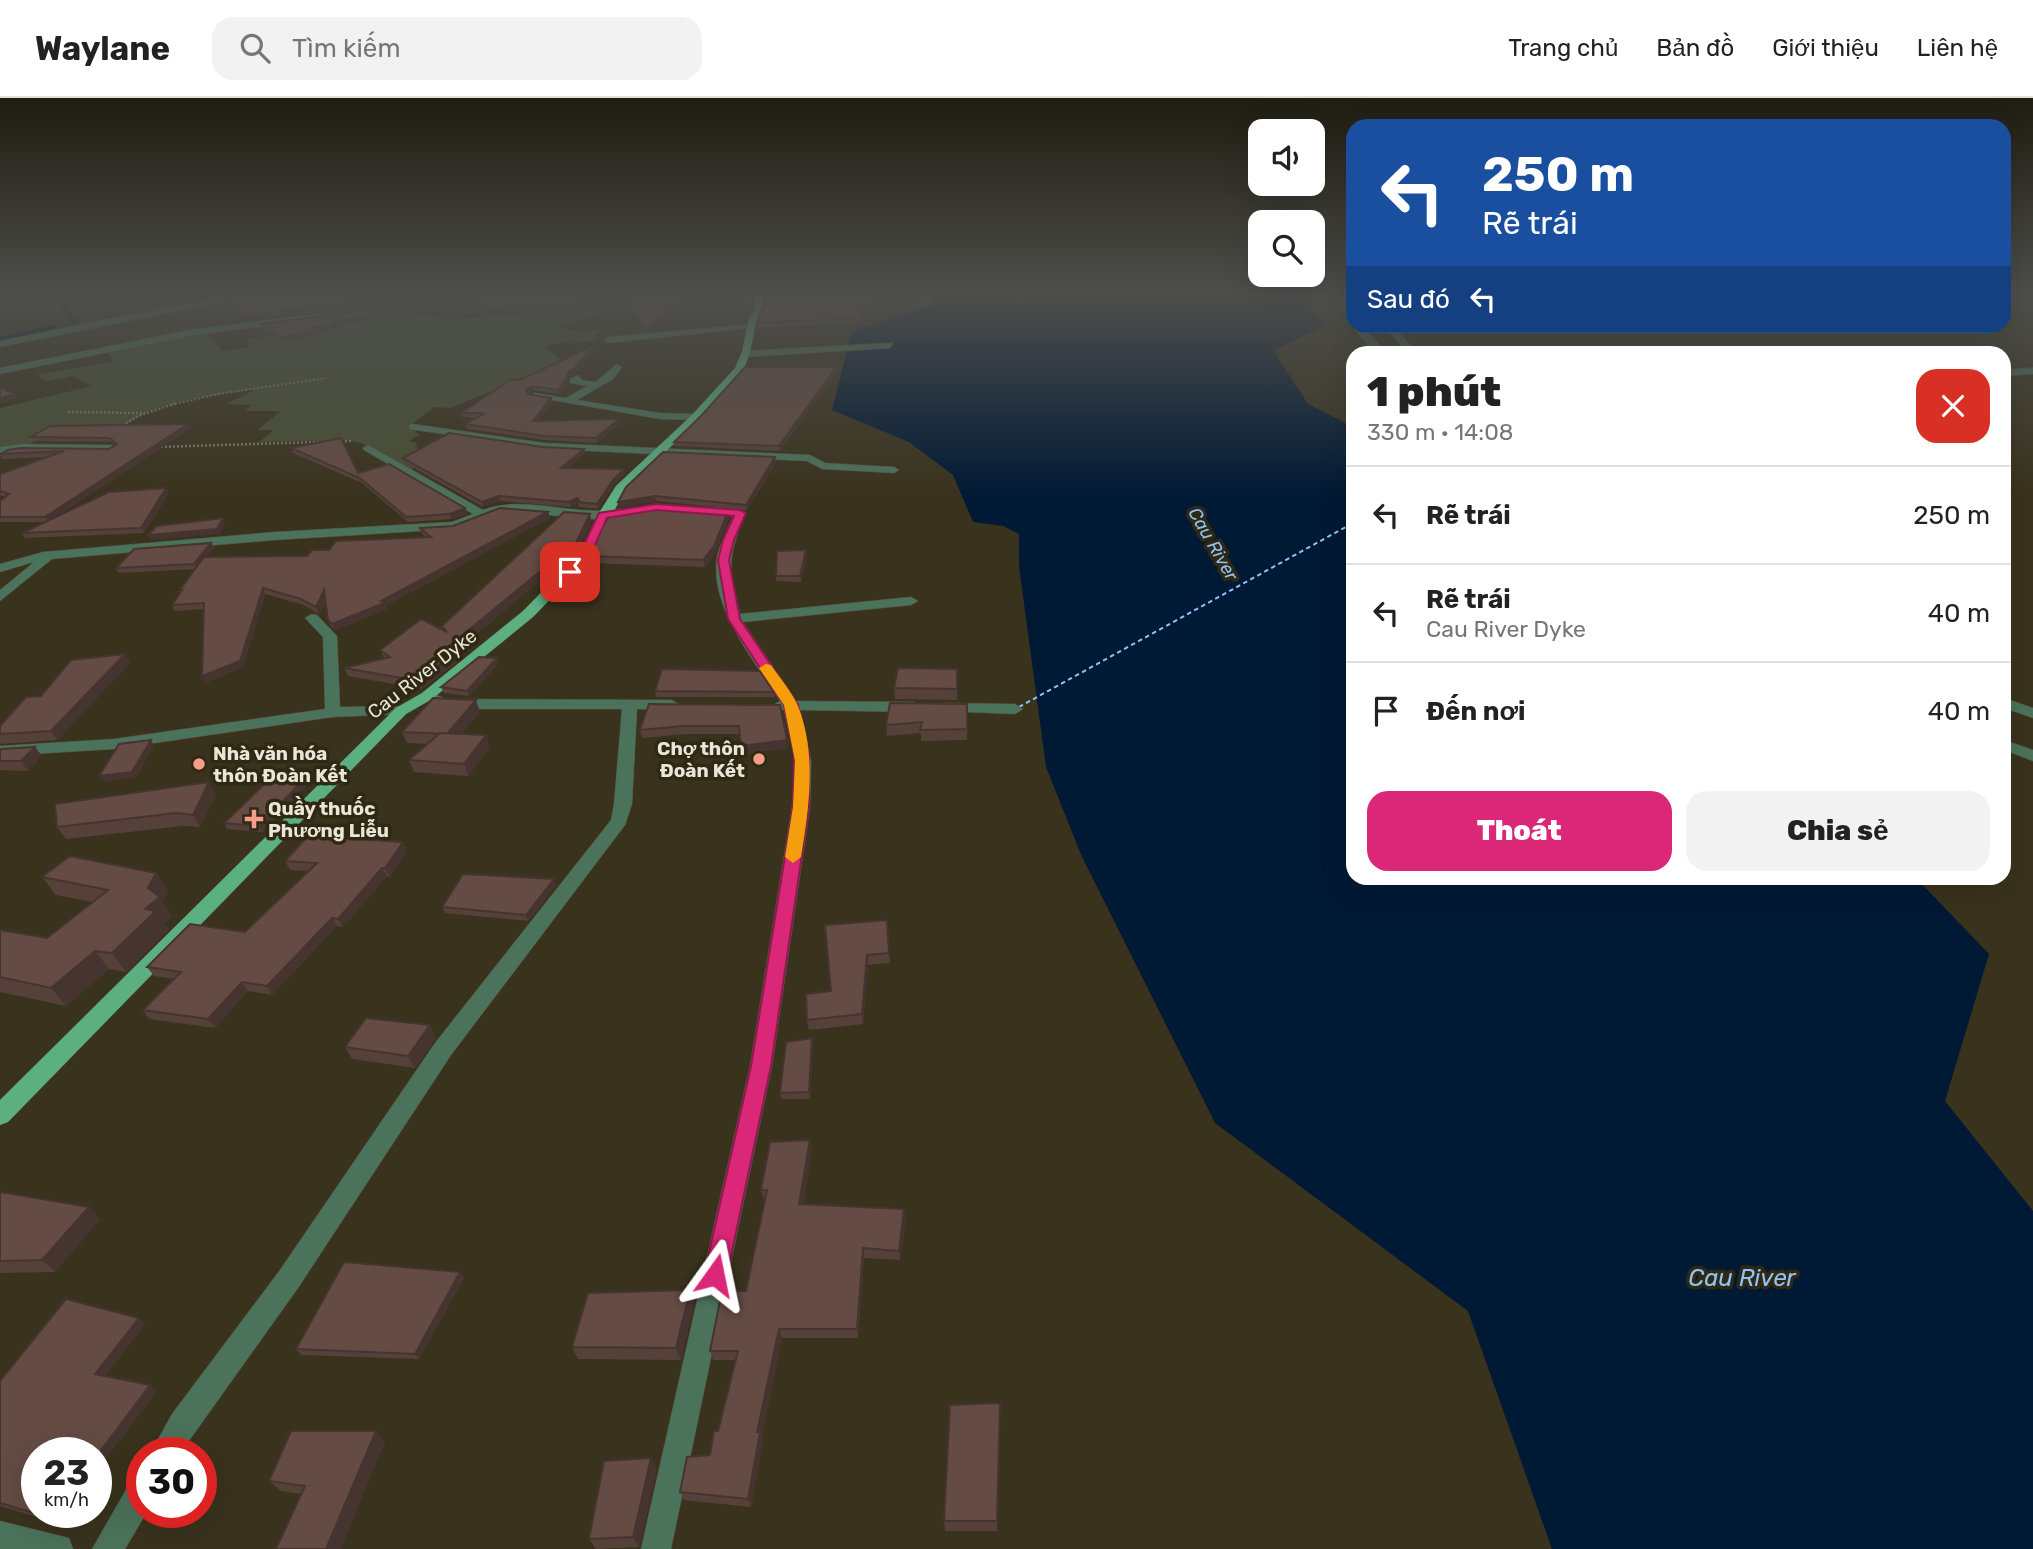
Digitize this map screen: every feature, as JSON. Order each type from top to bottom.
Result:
[{"type":"main road","name":"Cau River Dyke","points":[[0,1115],[401,711],[428,696],[528,614],[560,583],[584,556],[620,488],[696,417],[739,369],[742,363]]},
{"type":"street","points":[[0,372],[45,363]]},
{"type":"street","points":[[568,401],[610,377],[617,367]]},
{"type":"street","points":[[2011,373],[2033,371]]},
{"type":"street","points":[[578,378],[573,381],[597,385]]},
{"type":"street","points":[[534,396],[660,416],[696,417]]},
{"type":"street","points":[[413,426],[545,446],[810,458],[822,466],[894,470]]},
{"type":"street","points":[[0,450],[24,447],[112,447]]},
{"type":"street","points":[[368,448],[482,514]]},
{"type":"street","points":[[0,568],[49,556],[275,536],[454,525],[500,507],[603,516],[630,511]]},
{"type":"street","points":[[656,1549],[761,1066],[801,807],[803,761],[791,705],[734,619],[723,560],[728,540],[740,513],[692,510]]},
{"type":"street","points":[[0,597],[49,556]]},
{"type":"street","points":[[734,619],[911,601]]},
{"type":"street","points":[[312,618],[330,636],[333,712]]},
{"type":"street","points":[[428,696],[443,704],[692,705]]},
{"type":"street","points":[[174,1437],[289,1279],[443,1049],[619,821],[623,804],[630,705]]},
{"type":"street","points":[[765,705],[1015,709]]},
{"type":"street","points":[[2011,705],[2033,713]]},
{"type":"street","points":[[0,751],[114,744],[333,712],[401,711]]},
{"type":"street","points":[[2011,749],[2033,757]]},
{"type":"street","points":[[107,1549],[126,1518]]},
{"type":"street","points":[[0,1536],[58,1549]]},
{"type":"path","points":[[93,447],[128,421],[174,402],[326,378]]},
{"type":"path","points":[[68,412],[149,412]]},
{"type":"path","points":[[112,447],[346,440],[368,448]]},
{"type":"green space","points":[[105,363],[558,363],[450,408],[434,407],[408,427],[421,428],[415,432],[419,435],[409,441],[416,443],[418,451],[442,456],[409,470],[361,443],[346,440],[259,442],[274,430],[257,430],[281,411],[245,411],[252,405],[226,404],[257,389],[167,405],[120,429],[62,426],[24,447],[0,450],[0,408],[92,386],[72,376],[46,381],[37,375]]},
{"type":"water","name":"Cau River","points":[[844,363],[1281,363],[1308,404],[1346,423],[1346,885],[1923,885],[1989,954],[1945,1101],[2033,1211],[2033,1549],[1552,1549],[1468,1311],[1215,1123],[1082,857],[1046,767],[1019,566],[1019,534],[1003,526],[973,522],[953,475],[909,442],[832,410]]},
{"type":"building","points":[[557,363],[579,363],[568,372],[558,390],[533,386],[526,389],[527,394],[551,398],[533,421],[619,419],[596,438],[544,436],[465,424],[485,413],[461,413],[512,379],[520,380]]},
{"type":"building","points":[[745,367],[836,367],[779,446],[674,442],[701,416]]},
{"type":"building","points":[[0,388],[16,394],[0,398]]},
{"type":"building","points":[[188,424],[45,517],[0,517],[0,501],[9,494],[0,491],[0,474],[64,451],[0,454],[21,448],[109,449],[117,444],[110,438],[31,437],[50,426]]},
{"type":"building","points":[[449,433],[543,447],[584,449],[561,468],[624,469],[597,504],[577,502],[577,498],[569,502],[499,496],[482,502],[403,458]]},
{"type":"building","points":[[341,438],[358,473],[389,464],[465,508],[450,514],[406,517],[360,478],[291,448]]},
{"type":"building","points":[[663,452],[775,457],[746,505],[655,496],[618,502],[626,487]]},
{"type":"building","points":[[166,488],[141,528],[22,533],[109,492]]},
{"type":"building","points":[[655,506],[728,512],[714,546],[703,560],[587,556],[610,514]]},
{"type":"building","points":[[500,508],[548,512],[381,601],[384,603],[332,624],[328,620],[324,590],[316,607],[301,599],[263,588],[240,661],[202,676],[204,603],[172,605],[204,557],[307,556],[312,550],[329,550],[336,541],[431,537],[420,528],[453,526]]},
{"type":"building","points":[[564,512],[590,514],[575,545],[442,652],[454,653],[419,681],[344,668],[390,657],[380,650],[421,619],[447,632],[442,626]]},
{"type":"building","points":[[223,518],[217,529],[148,535],[157,526]]},
{"type":"building","points":[[211,543],[194,564],[116,568],[134,549]]},
{"type":"building","points":[[806,550],[800,576],[776,576],[777,551]]},
{"type":"building","points":[[125,654],[51,731],[0,734],[0,726],[26,697],[41,696],[71,660]]},
{"type":"building","points":[[479,657],[497,658],[467,691],[441,687]]},
{"type":"building","points":[[898,668],[957,669],[957,689],[894,688]]},
{"type":"building","points":[[662,669],[760,671],[774,692],[655,691]]},
{"type":"building","points":[[433,698],[476,700],[447,734],[402,732]]},
{"type":"building","points":[[890,703],[967,704],[967,729],[920,730],[922,722],[886,725]]},
{"type":"building","points":[[649,704],[780,705],[787,740],[741,746],[739,726],[683,726],[640,730]]},
{"type":"building","points":[[440,733],[486,735],[464,764],[409,760]]},
{"type":"building","points":[[151,740],[132,772],[99,776],[119,744]]},
{"type":"building","points":[[35,747],[21,761],[0,761],[0,749]]},
{"type":"building","points":[[275,774],[306,777],[259,826],[224,823]]},
{"type":"building","points":[[209,782],[193,815],[176,813],[57,827],[55,804]]},
{"type":"building","points":[[308,836],[403,842],[385,868],[382,868],[338,919],[332,918],[267,986],[242,982],[208,1019],[143,1010],[181,972],[147,967],[190,924],[245,932],[317,863],[285,861]]},
{"type":"building","points":[[70,856],[156,873],[148,888],[160,897],[145,909],[156,911],[112,953],[95,951],[51,988],[0,977],[0,930],[47,938],[108,890],[42,877]]},
{"type":"building","points":[[463,874],[554,879],[526,915],[442,907]]},
{"type":"building","points":[[887,920],[889,953],[867,955],[862,1014],[807,1020],[806,994],[831,991],[825,925]]},
{"type":"building","points":[[366,1018],[430,1025],[408,1056],[345,1047]]},
{"type":"building","points":[[812,1038],[809,1092],[780,1093],[786,1042]]},
{"type":"building","points":[[810,1140],[799,1204],[904,1209],[899,1251],[863,1248],[857,1329],[779,1329],[757,1432],[760,1432],[748,1499],[680,1492],[687,1457],[710,1455],[714,1431],[718,1431],[738,1351],[710,1351],[722,1291],[746,1291],[767,1190],[761,1190],[770,1142]]},
{"type":"building","points":[[0,1192],[89,1207],[42,1260],[0,1261]]},
{"type":"building","points":[[344,1262],[460,1272],[415,1354],[296,1349]]},
{"type":"building","points":[[690,1290],[676,1348],[572,1347],[588,1293]]},
{"type":"building","points":[[66,1299],[139,1318],[95,1374],[150,1385],[111,1437],[21,1437],[21,1509],[0,1503],[0,1381]]},
{"type":"building","points":[[1000,1403],[997,1521],[944,1521],[950,1405]]},
{"type":"building","points":[[291,1431],[376,1431],[326,1549],[276,1549],[305,1486],[269,1481]]},
{"type":"building","points":[[651,1458],[633,1537],[589,1539],[604,1461]]},
{"type":"ferry route","points":[[1019,707],[1346,527]]},
{"type":"slow traffic","points":[[766,668],[791,705],[803,761],[801,807],[793,857]]},
{"type":"place","name":"Chợ thôn Đoàn Kết","points":[[759,759]]},
{"type":"place","name":"Nhà văn hóa thôn Đoàn Kết","points":[[199,764]]},
{"type":"place","name":"Quầy thuốc Phương Liễu","points":[[254,819]]},
{"type":"route","points":[[570,572],[584,556],[603,516],[656,507],[740,513],[728,540],[723,560],[725,583],[734,619],[791,705],[803,761],[801,807],[761,1066],[715,1275]]}]
